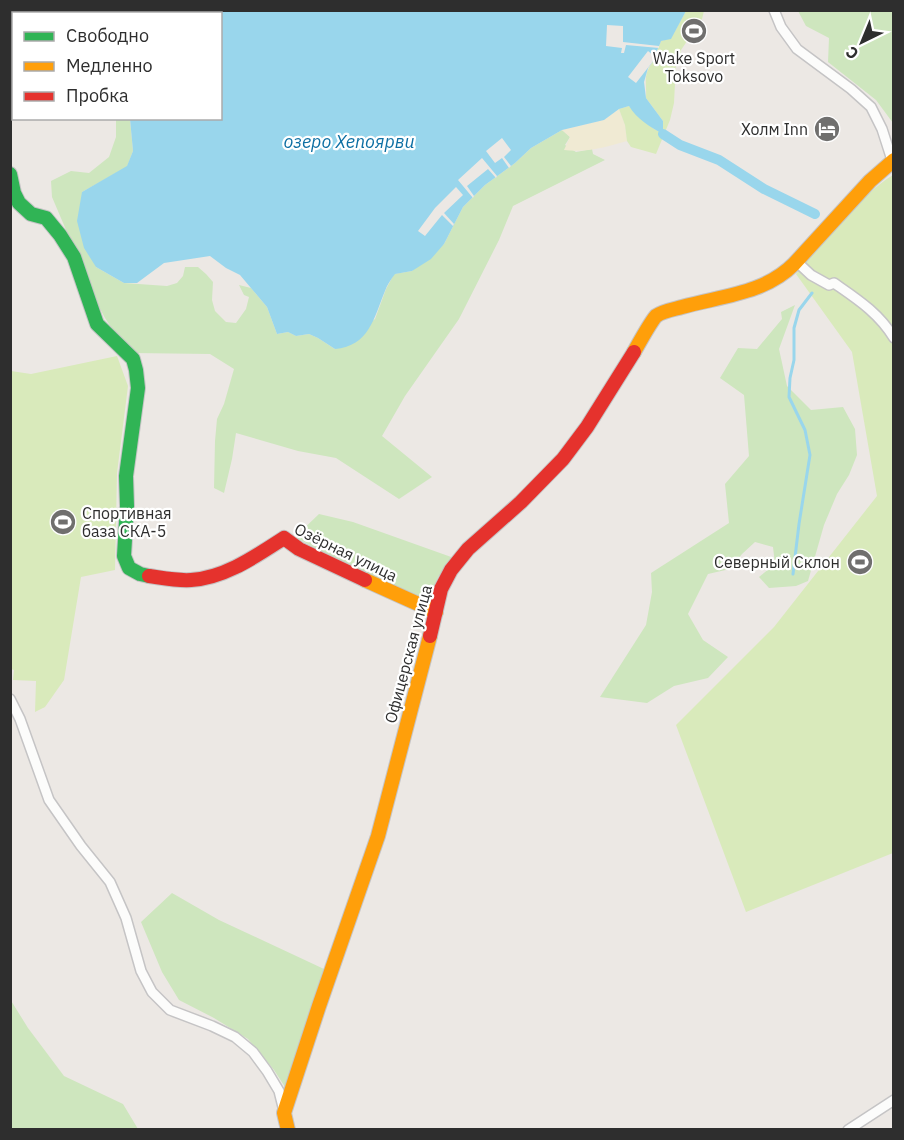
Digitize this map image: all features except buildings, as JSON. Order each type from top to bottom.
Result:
[{"type":"street","points":[[774,10],[781,27],[797,49],[851,88],[871,107],[893,160]]},
{"type":"street","name":"Офицерская улица","points":[[284,1113],[378,836],[424,663],[441,589],[451,570],[468,549],[521,502],[563,459],[587,428],[657,315],[692,303],[753,289],[779,277],[872,178],[893,160]]},
{"type":"street","name":"Озёрная улица","points":[[10,174],[14,193],[19,203],[31,214],[46,218],[74,257],[98,324],[133,359],[138,388],[126,476],[124,556],[129,568],[140,574],[163,578],[190,580],[211,577],[229,570],[284,538],[309,554],[398,597],[436,612]]},
{"type":"street","points":[[799,258],[811,275],[829,285],[834,283],[866,304],[894,338]]},
{"type":"street","points":[[10,699],[20,719],[49,800],[110,882],[126,918],[141,971],[152,992],[170,1010],[235,1037],[253,1052],[279,1091],[288,1130]]},
{"type":"street","points":[[848,1130],[894,1100]]},
{"type":"green space","points":[[686,11],[704,11],[702,19],[681,50],[681,60],[676,63],[674,103],[670,120],[656,154],[631,147],[627,141],[625,125],[619,109],[629,106],[654,129],[663,133],[663,121],[646,98],[646,75],[661,41],[671,38]]},
{"type":"green space","points":[[798,11],[893,11],[893,123],[876,100],[828,62],[829,38],[806,26]]},
{"type":"green space","points":[[116,120],[130,120],[133,151],[127,167],[82,192],[96,267],[124,283],[167,286],[177,283],[183,276],[185,267],[198,267],[213,282],[212,300],[215,311],[226,322],[236,323],[246,309],[249,297],[244,295],[239,285],[251,288],[267,307],[277,334],[288,332],[296,336],[309,334],[335,349],[375,319],[394,274],[412,271],[444,244],[463,207],[485,185],[531,148],[562,130],[570,137],[565,145],[576,152],[592,149],[593,154],[605,160],[513,206],[499,240],[459,319],[405,396],[382,436],[432,477],[399,499],[336,458],[298,451],[236,433],[224,493],[214,488],[215,441],[217,419],[234,369],[210,354],[132,353],[124,340],[115,333],[98,305],[52,197],[51,181],[71,171],[89,173],[109,157],[116,137]]},
{"type":"green space","name":"Северный Склон","points":[[893,175],[893,853],[746,912],[676,725],[774,627],[877,496],[852,352],[796,274],[858,205]]},
{"type":"green space","points":[[795,305],[779,349],[787,386],[811,410],[843,407],[855,429],[857,455],[824,525],[808,581],[796,586],[769,588],[759,577],[775,564],[773,547],[755,542],[730,569],[708,574],[688,614],[703,640],[728,657],[708,678],[674,686],[647,703],[600,697],[646,625],[652,592],[651,573],[729,523],[725,484],[749,456],[744,395],[720,378],[738,348],[757,349],[782,319],[781,312]]},
{"type":"green space","name":"Спортивная база СКА-5","points":[[117,356],[128,386],[117,473],[115,570],[81,577],[64,680],[45,707],[35,712],[36,681],[13,680],[14,670],[11,669],[11,371],[31,374]]},
{"type":"green space","points":[[319,514],[353,522],[454,558],[438,577],[429,601],[367,576],[295,537]]},
{"type":"green space","points":[[172,893],[219,920],[324,969],[285,1087],[248,1039],[179,1000],[162,972],[141,922]]},
{"type":"green space","points":[[10,999],[28,1028],[64,1076],[123,1104],[138,1129],[11,1129]]},
{"type":"sand","points":[[619,109],[625,125],[627,141],[588,150],[564,150],[570,137],[562,130],[604,120]]},
{"type":"water","name":"озеро Хепоярви","points":[[10,11],[686,11],[671,39],[661,41],[644,82],[646,98],[663,121],[663,134],[640,119],[629,106],[619,109],[604,120],[562,130],[531,148],[485,185],[463,207],[444,244],[431,259],[412,271],[395,274],[369,329],[363,336],[346,347],[335,349],[309,334],[296,336],[288,332],[277,334],[267,307],[240,275],[210,256],[164,263],[137,283],[124,283],[96,267],[84,248],[77,221],[82,192],[127,166],[133,151],[130,120],[222,120],[222,12],[12,12],[11,86]]},
{"type":"pier","points":[[607,25],[623,26],[623,42],[659,46],[659,48],[626,45],[624,53],[621,53],[622,48],[606,46]]},
{"type":"pier","points":[[648,51],[654,56],[654,60],[636,83],[628,77]]},
{"type":"pier","points":[[502,138],[511,150],[504,157],[511,166],[509,168],[502,158],[495,163],[486,151]]},
{"type":"pier","points":[[482,158],[497,176],[496,178],[488,169],[467,186],[473,198],[458,180]]},
{"type":"pier","points":[[456,187],[463,195],[444,213],[454,224],[453,226],[442,215],[425,236],[418,231],[435,208]]},
{"type":"waterway","points":[[663,134],[680,145],[719,160],[764,189],[815,214]]},
{"type":"waterway","points":[[793,574],[810,455],[805,430],[789,397],[790,378],[794,360],[794,328],[799,310],[812,293]]},
{"type":"traffic: fast","points":[[10,174],[14,193],[19,203],[31,214],[46,218],[74,257],[97,324],[133,359],[138,388],[126,476],[124,556],[129,568],[149,576]]},
{"type":"traffic: slow","points":[[634,352],[659,314],[741,293],[782,274],[794,264],[870,181],[894,160]]},
{"type":"traffic: slow","points":[[365,580],[436,612]]},
{"type":"traffic: slow","points":[[288,1130],[284,1113],[378,836],[430,636]]},
{"type":"traffic: jam","points":[[430,636],[441,589],[451,570],[468,549],[521,502],[563,459],[587,427],[634,352]]},
{"type":"traffic: jam","points":[[149,576],[186,580],[216,575],[240,565],[284,538],[299,549],[365,580]]},
{"type":"place","name":"Wake Sport Toksovo","points":[[694,31]]},
{"type":"place","name":"Холм Inn","points":[[827,129]]},
{"type":"place","name":"Спортивная база СКА-5","points":[[63,522]]},
{"type":"place","name":"Северный Склон","points":[[860,562]]}]
